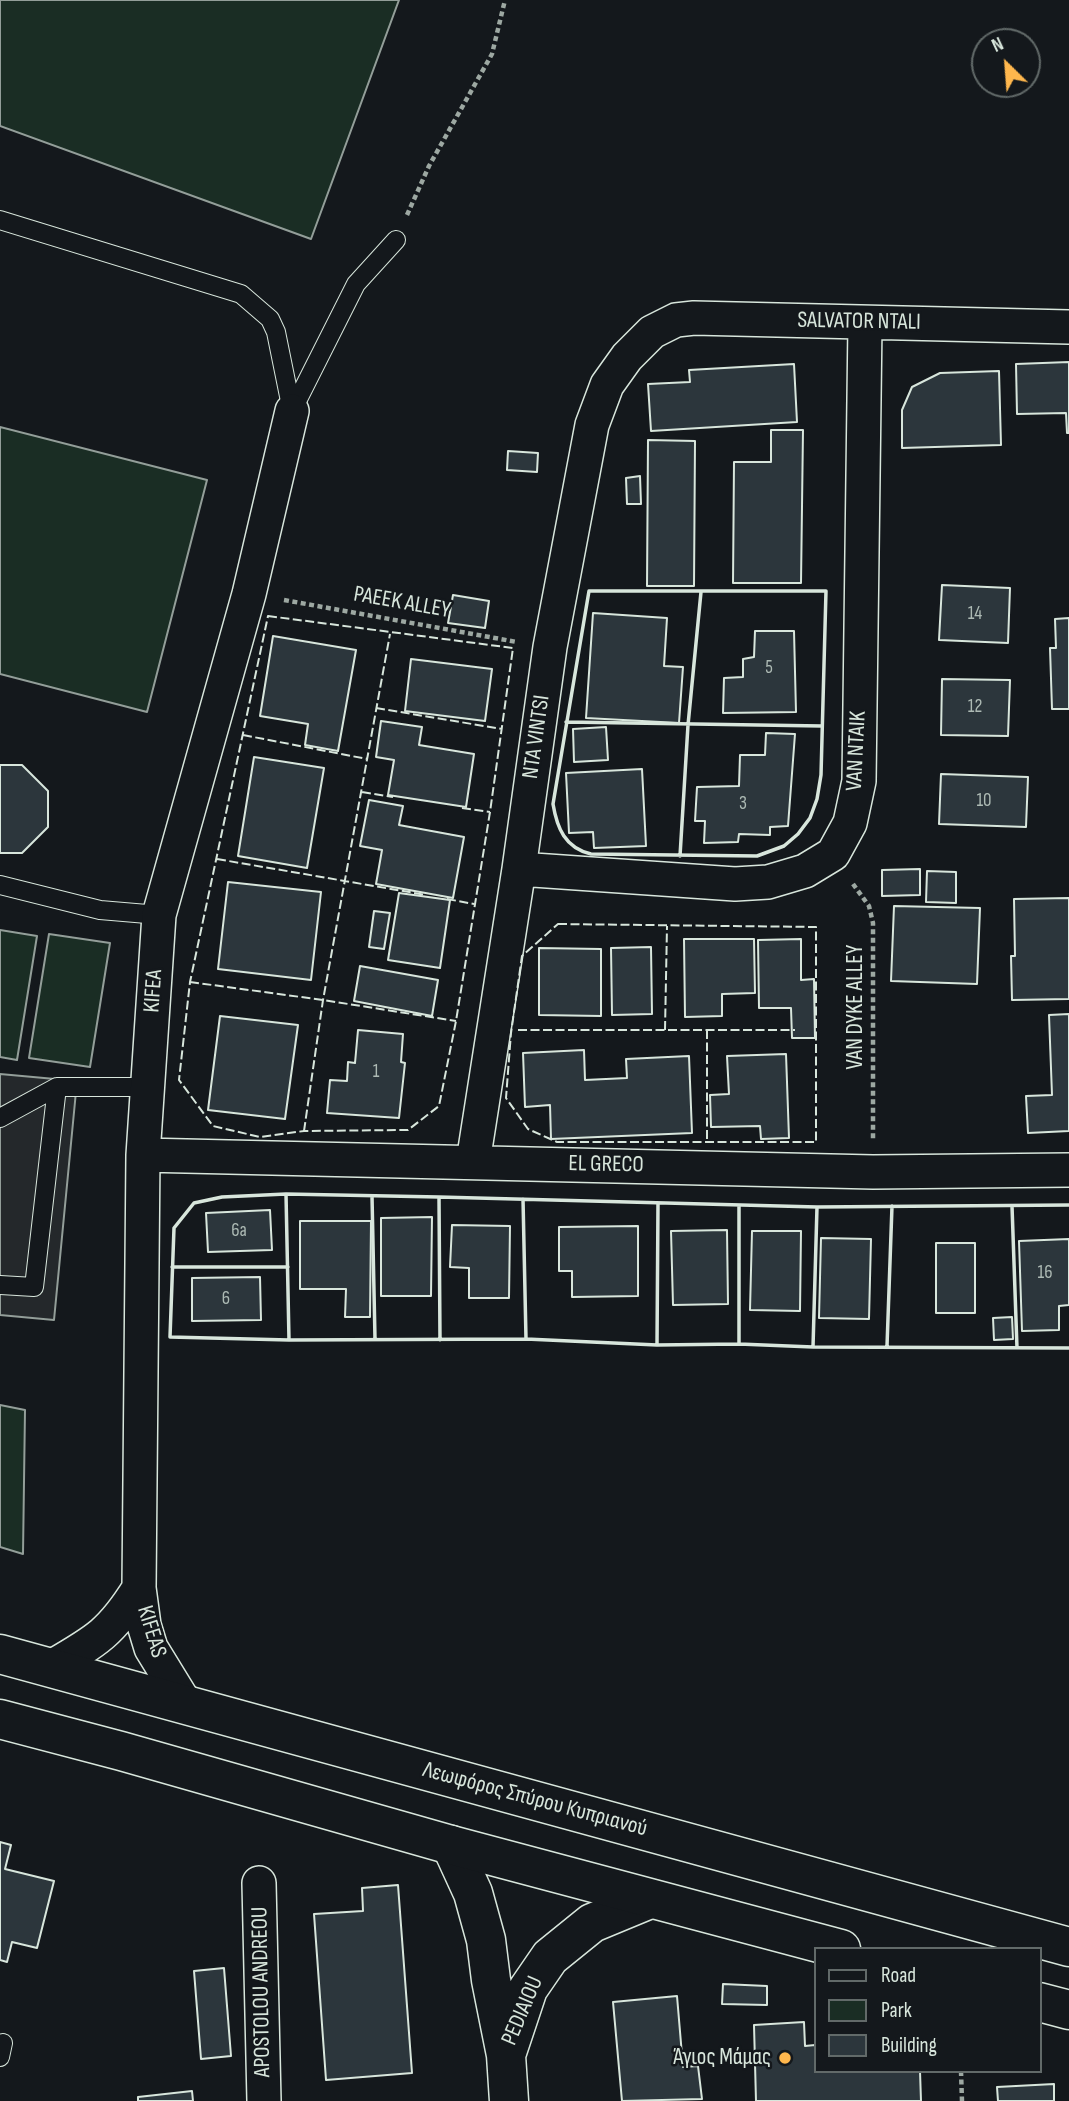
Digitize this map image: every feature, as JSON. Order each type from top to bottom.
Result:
[{"type":"main road","name":"Λεωφόρος Σπύρου Κυπριανού","points":[[0,1654],[1069,1947]]},
{"type":"main road","points":[[0,1719],[451,1845],[833,1947]]},
{"type":"main road","name":"PEDIAIOU","points":[[451,1845],[473,1893],[486,1940],[506,2055]]},
{"type":"main road","name":"PEDIAIOU","points":[[506,2055],[528,1989],[550,1957],[593,1923],[650,1899]]},
{"type":"main road","points":[[1041,2003],[1069,2010]]},
{"type":"main road","points":[[506,2055],[509,2101]]},
{"type":"street","name":"SALVATOR NTALI","points":[[652,332],[676,320],[694,318],[1069,327]]},
{"type":"street","name":"VAN NTAIK","points":[[833,854],[849,823],[859,781],[864,323]]},
{"type":"street","name":"NTA VINTSI","points":[[473,1162],[519,869],[550,647],[592,425],[607,385],[627,357],[652,332]]},
{"type":"street","name":"KIFEA","points":[[139,1588],[143,1155],[159,915],[249,594],[292,411]]},
{"type":"street","points":[[519,869],[735,884],[768,882],[805,872],[833,854]]},
{"type":"street","name":"EL GRECO","points":[[143,1155],[873,1171],[1069,1170]]},
{"type":"street","name":"KIFEAS","points":[[51,1667],[96,1641],[111,1629],[139,1588]]},
{"type":"street","name":"KIFEAS","points":[[139,1588],[144,1625],[151,1648],[186,1705]]},
{"type":"street","name":"APOSTOLOU ANDREOU","points":[[260,1883],[264,2101]]},
{"type":"lane","points":[[0,220],[241,294],[264,313],[276,332],[292,411]]},
{"type":"lane","points":[[292,411],[356,284],[396,240]]},
{"type":"lane","points":[[0,885],[100,910],[159,915]]},
{"type":"lane","points":[[0,1118],[57,1087],[147,1087]]},
{"type":"lane","points":[[0,1285],[34,1287],[57,1087]]},
{"type":"path","points":[[396,240],[429,166],[492,54],[505,0]]},
{"type":"path","name":"PAEEK ALLEY","points":[[249,594],[550,647]]},
{"type":"path","name":"VAN DYKE ALLEY","points":[[833,854],[869,906],[873,923],[873,1171]]},
{"type":"path","points":[[961,2073],[962,2101]]},
{"type":"green space","points":[[0,0],[399,0],[311,239],[0,126]]},
{"type":"green space","points":[[0,427],[207,480],[147,712],[0,674]]},
{"type":"green space","points":[[0,930],[37,936],[17,1060],[0,1057]]},
{"type":"green space","points":[[49,934],[110,943],[90,1067],[29,1058]]},
{"type":"green space","points":[[0,1405],[25,1410],[23,1554],[0,1547]]},
{"type":"shaded area","points":[[0,1074],[77,1081],[54,1320],[0,1315]]},
{"type":"building","points":[[1069,362],[1069,433],[1066,413],[1017,414],[1016,364]]},
{"type":"building","points":[[794,364],[797,422],[651,431],[648,384],[690,382],[689,370]]},
{"type":"building","points":[[999,371],[1001,445],[902,448],[902,410],[912,387],[940,373]]},
{"type":"building","points":[[771,430],[803,430],[801,583],[733,583],[734,462],[771,462]]},
{"type":"building","points":[[648,440],[695,441],[694,586],[647,586]]},
{"type":"building","points":[[508,451],[538,453],[537,472],[507,470]]},
{"type":"building","points":[[640,476],[641,504],[627,504],[626,478]]},
{"type":"building","points":[[942,585],[1010,588],[1008,643],[939,640]]},
{"type":"building","points":[[453,595],[489,601],[485,628],[448,623]]},
{"type":"building","points":[[593,613],[667,618],[664,666],[683,667],[679,723],[586,718]]},
{"type":"building","points":[[1069,618],[1069,709],[1052,709],[1050,648],[1056,648],[1055,619]]},
{"type":"building","points":[[755,631],[794,631],[796,712],[723,713],[724,678],[743,677],[743,659],[754,657]]},
{"type":"building","points":[[273,636],[356,650],[338,751],[305,745],[308,724],[260,716]]},
{"type":"building","points":[[411,659],[492,669],[485,721],[405,711]]},
{"type":"building","points":[[942,679],[1010,680],[1008,736],[941,735]]},
{"type":"building","points":[[381,721],[422,727],[419,745],[474,754],[466,807],[388,795],[394,760],[376,757]]},
{"type":"building","points":[[606,727],[608,760],[574,762],[573,729]]},
{"type":"building","points":[[766,733],[795,734],[788,826],[770,827],[770,835],[739,834],[738,842],[704,843],[705,821],[695,821],[697,787],[739,786],[740,755],[765,755]]},
{"type":"building","points":[[254,757],[324,768],[307,868],[238,856]]},
{"type":"building","points":[[0,765],[22,765],[48,791],[48,827],[22,853],[0,853]]},
{"type":"building","points":[[642,769],[646,846],[594,848],[593,832],[569,833],[566,773]]},
{"type":"building","points":[[941,774],[1028,777],[1026,827],[939,824]]},
{"type":"building","points":[[369,800],[403,806],[399,825],[464,837],[453,898],[376,884],[382,850],[360,846]]},
{"type":"building","points":[[920,869],[920,895],[882,896],[882,870]]},
{"type":"building","points":[[927,871],[956,872],[956,903],[926,902]]},
{"type":"building","points":[[228,882],[321,892],[311,980],[218,969]]},
{"type":"building","points":[[399,893],[450,900],[440,968],[388,960]]},
{"type":"building","points":[[1069,898],[1069,999],[1012,1000],[1011,956],[1015,956],[1014,899]]},
{"type":"building","points":[[894,906],[980,908],[977,984],[891,981]]},
{"type":"building","points":[[374,911],[390,913],[384,949],[369,947]]},
{"type":"building","points":[[684,939],[754,939],[755,993],[722,994],[722,1016],[685,1017]]},
{"type":"building","points":[[801,939],[801,980],[814,979],[815,1038],[792,1038],[791,1008],[759,1008],[758,940]]},
{"type":"building","points":[[651,947],[652,1014],[612,1015],[611,948]]},
{"type":"building","points":[[539,948],[601,949],[601,1016],[539,1015]]},
{"type":"building","points":[[360,966],[438,980],[432,1016],[354,1001]]},
{"type":"building","points":[[1069,1014],[1069,1131],[1028,1133],[1026,1096],[1052,1095],[1049,1015]]},
{"type":"building","points":[[220,1016],[298,1025],[285,1119],[208,1110]]},
{"type":"building","points":[[358,1030],[403,1034],[401,1062],[405,1063],[399,1118],[327,1113],[330,1080],[347,1081],[348,1062],[355,1063]]},
{"type":"building","points":[[584,1050],[585,1080],[627,1078],[626,1059],[689,1056],[692,1133],[551,1139],[550,1105],[525,1107],[523,1053]]},
{"type":"building","points":[[786,1054],[789,1138],[761,1139],[760,1126],[711,1127],[710,1095],[729,1094],[727,1056]]},
{"type":"building","points":[[270,1210],[272,1250],[208,1252],[206,1213]]},
{"type":"building","points":[[432,1217],[431,1296],[381,1296],[381,1218]]},
{"type":"building","points":[[300,1221],[371,1221],[370,1317],[345,1317],[346,1289],[300,1289]]},
{"type":"building","points":[[452,1225],[510,1226],[509,1298],[469,1298],[469,1268],[450,1267]]},
{"type":"building","points":[[638,1226],[638,1296],[572,1297],[572,1271],[559,1271],[559,1227]]},
{"type":"building","points":[[727,1230],[728,1304],[673,1305],[671,1231]]},
{"type":"building","points":[[752,1231],[801,1231],[800,1311],[750,1310]]},
{"type":"building","points":[[821,1238],[871,1239],[869,1319],[819,1318]]},
{"type":"building","points":[[1069,1239],[1069,1305],[1059,1306],[1059,1330],[1022,1331],[1019,1241]]},
{"type":"building","points":[[936,1243],[975,1243],[975,1313],[936,1313]]},
{"type":"building","points":[[260,1277],[261,1320],[192,1321],[192,1278]]},
{"type":"building","points":[[1012,1317],[1013,1339],[994,1340],[993,1318]]},
{"type":"building","points":[[0,1842],[11,1845],[5,1869],[54,1881],[37,1948],[12,1942],[7,1962],[0,1960]]},
{"type":"building","points":[[398,1885],[412,2073],[326,2080],[314,1914],[363,1911],[362,1888]]},
{"type":"building","points":[[224,1968],[231,2056],[201,2059],[194,1971]]},
{"type":"building","points":[[723,1984],[767,1986],[767,2005],[722,2004]]},
{"type":"building","points":[[677,1996],[683,2067],[698,2066],[702,2099],[622,2101],[613,2002]]},
{"type":"building","name":"Άγιος Μάμας","points":[[804,2022],[805,2046],[814,2045],[814,2073],[920,2073],[921,2101],[756,2101],[754,2025]]},
{"type":"building","points":[[1054,2084],[1054,2101],[998,2101],[997,2087]]},
{"type":"building","points":[[192,2091],[193,2101],[138,2101],[138,2097]]},
{"type":"fence","points":[[268,616],[513,648],[490,812],[456,1021],[439,1106],[408,1130],[304,1131],[260,1137],[213,1126],[179,1080],[190,982],[268,616]]},
{"type":"fence","points":[[304,1131],[323,1000],[390,634]]},
{"type":"fence","points":[[376,708],[502,729]]},
{"type":"fence","points":[[243,735],[367,759]]},
{"type":"fence","points":[[362,792],[393,797]]},
{"type":"fence","points":[[462,808],[490,812]]},
{"type":"fence","points":[[217,859],[426,895]]},
{"type":"fence","points":[[447,899],[474,904]]},
{"type":"fence","points":[[558,924],[816,927],[816,1142],[557,1142],[528,1129],[506,1098],[511,1033],[522,956],[558,924]]},
{"type":"fence","points":[[665,1030],[667,926]]},
{"type":"fence","points":[[190,982],[456,1021]]},
{"type":"fence","points":[[518,1030],[795,1030]]},
{"type":"fence","points":[[707,1030],[707,1142]]},
{"type":"wall","points":[[589,591],[826,591],[821,775],[810,818],[784,846],[757,856],[591,854],[575,847],[564,836],[553,804],[589,591]]},
{"type":"wall","points":[[680,856],[688,725],[701,592]]},
{"type":"wall","points":[[566,722],[822,726]]},
{"type":"wall","points":[[286,1194],[289,1340]]},
{"type":"wall","points":[[1069,1205],[817,1207],[286,1194],[222,1197],[194,1203],[174,1228],[170,1337],[289,1340],[526,1339],[657,1345],[1069,1348]]},
{"type":"wall","points":[[372,1196],[375,1339]]},
{"type":"wall","points":[[439,1197],[440,1340]]},
{"type":"wall","points":[[523,1199],[526,1339]]},
{"type":"wall","points":[[657,1345],[658,1203]]},
{"type":"wall","points":[[739,1205],[739,1344]]},
{"type":"wall","points":[[887,1346],[892,1206]]},
{"type":"wall","points":[[1012,1206],[1017,1348]]},
{"type":"wall","points":[[813,1347],[817,1207]]},
{"type":"wall","points":[[172,1267],[288,1267]]},
{"type":"place","name":"Άγιος Μάμας","points":[[785,2058]]}]
